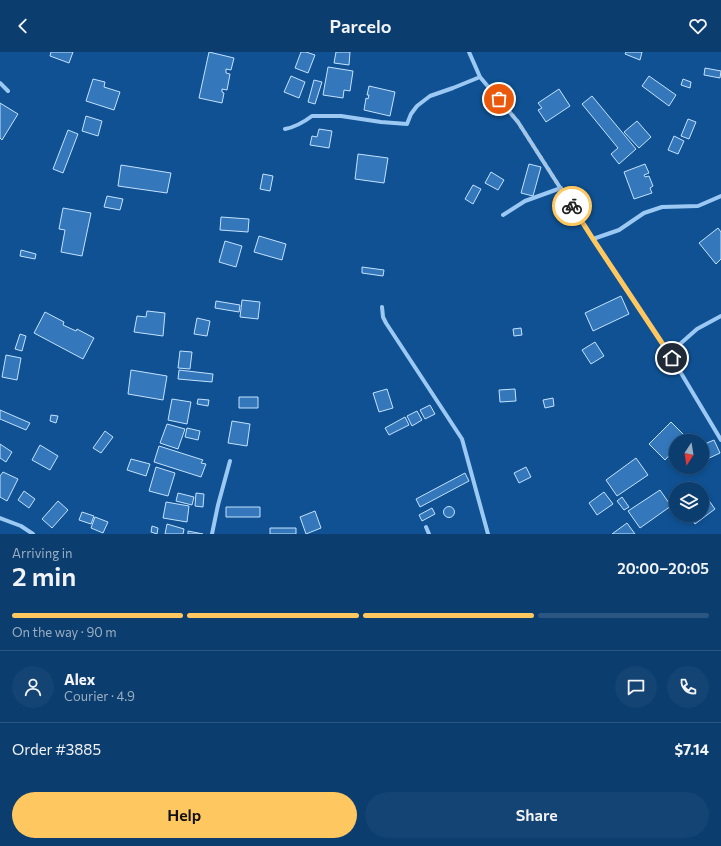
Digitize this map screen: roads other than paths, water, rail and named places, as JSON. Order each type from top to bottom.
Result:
[{"type":"street","points":[[469,52],[480,77],[518,122],[672,358],[721,440]]},
{"type":"street","points":[[285,129],[303,123],[312,116],[341,116],[407,124],[411,114],[417,106],[430,96],[480,77]]},
{"type":"street","points":[[0,83],[8,90]]},
{"type":"street","points":[[503,215],[525,201],[561,188]]},
{"type":"street","points":[[593,239],[619,230],[644,213],[662,207],[698,206],[721,196]]},
{"type":"street","points":[[382,307],[383,317],[386,323],[462,439],[488,534]]},
{"type":"street","points":[[672,358],[680,344],[697,329],[721,316]]},
{"type":"street","points":[[212,534],[230,461]]},
{"type":"street","points":[[0,518],[21,526],[33,534]]},
{"type":"street","points":[[426,527],[429,534]]}]
